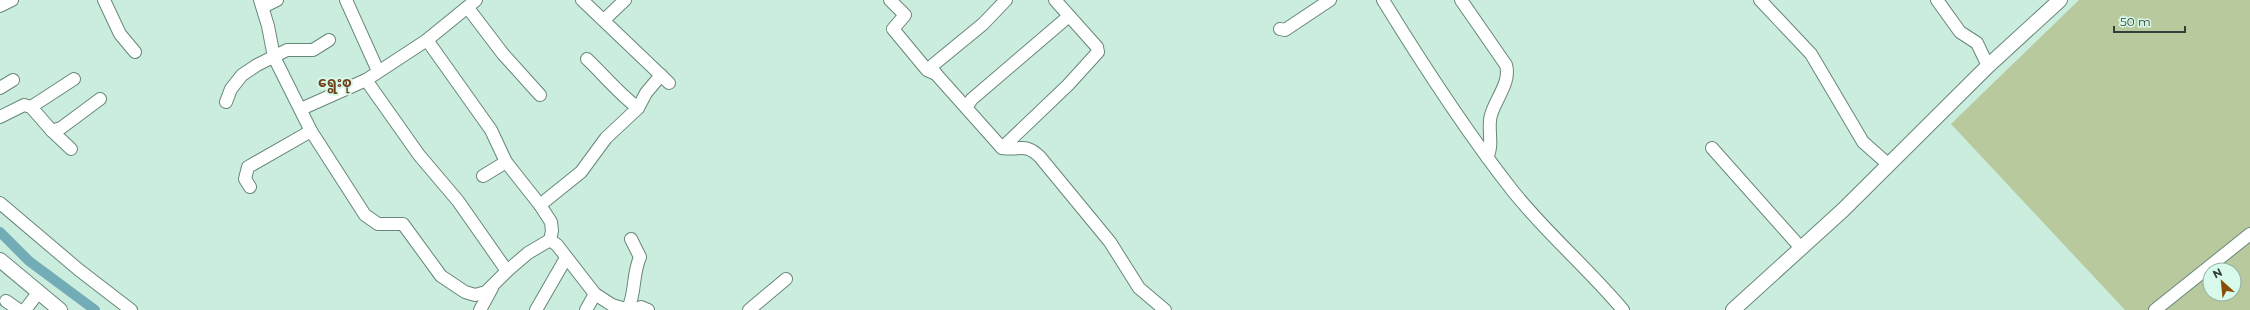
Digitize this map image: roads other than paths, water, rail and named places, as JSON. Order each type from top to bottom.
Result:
[{"type":"street","points":[[0,6],[12,0]]},
{"type":"street","points":[[104,0],[120,34],[135,52]]},
{"type":"street","points":[[277,0],[261,3],[274,57],[311,131],[365,216],[378,224],[403,224],[441,276],[464,292],[475,296],[481,295],[494,286]]},
{"type":"street","points":[[346,0],[378,71]]},
{"type":"street","points":[[540,205],[581,172],[606,138],[638,108],[646,93],[665,79],[582,0]]},
{"type":"street","points":[[604,20],[625,0]]},
{"type":"street","points":[[890,0],[905,14],[893,29],[927,70],[936,74]]},
{"type":"street","points":[[1006,0],[983,24],[933,64],[932,68],[967,106],[1002,148],[1012,150],[1025,147],[1032,150],[1040,157],[1110,242],[1138,288],[1165,310]]},
{"type":"street","points":[[1002,148],[1073,80],[1098,52],[1097,47],[1055,0]]},
{"type":"street","points":[[1280,29],[1285,30],[1330,0]]},
{"type":"street","points":[[1383,0],[1413,49],[1487,157],[1513,191],[1557,241],[1578,260],[1623,310]]},
{"type":"street","points":[[1461,0],[1508,70],[1507,79],[1491,114],[1489,124],[1490,153],[1487,157]]},
{"type":"street","points":[[1760,0],[1811,54],[1864,142],[1889,164]]},
{"type":"street","points":[[1937,0],[1960,32],[1977,43],[1988,66]]},
{"type":"street","points":[[1733,310],[1801,248],[1988,66],[2060,0]]},
{"type":"street","points":[[301,109],[366,80],[427,40],[472,4],[503,54],[540,96]]},
{"type":"street","points":[[967,106],[972,99],[1069,16]]},
{"type":"street","points":[[226,102],[231,89],[242,75],[257,65],[287,50],[313,50],[329,40]]},
{"type":"street","points":[[427,40],[491,130],[506,162],[540,205],[551,222],[552,231],[550,240],[528,253],[507,271],[494,286],[480,310]]},
{"type":"street","points":[[587,59],[603,74],[620,94],[638,108]]},
{"type":"street","points":[[31,107],[74,79]]},
{"type":"street","points":[[0,88],[13,80]]},
{"type":"street","points":[[366,80],[419,155],[458,201],[507,271]]},
{"type":"street","points":[[52,131],[61,128],[100,99]]},
{"type":"street","points":[[0,117],[17,107],[24,105],[31,107],[52,131],[71,149]]},
{"type":"street","points":[[250,187],[245,179],[248,168],[311,131]]},
{"type":"street","points":[[1712,148],[1801,248]]},
{"type":"street","points":[[483,176],[506,162]]},
{"type":"street","points":[[0,203],[79,270],[131,310]]},
{"type":"street","points":[[2155,310],[2250,234]]},
{"type":"street","points":[[631,238],[640,257],[633,274],[631,310]]},
{"type":"street","points":[[550,240],[557,245],[595,294],[612,305],[631,310],[641,308],[648,310]]},
{"type":"street","points":[[536,310],[566,258]]},
{"type":"street","points":[[0,260],[60,310]]},
{"type":"street","points":[[749,310],[786,279]]},
{"type":"street","points":[[26,310],[38,293]]},
{"type":"street","points":[[586,310],[595,294]]},
{"type":"street","points":[[6,301],[19,310]]},
{"type":"waterway","points":[[0,232],[29,261],[95,310]]},
{"type":"district","name":"ရွေးစု","points":[[335,82]]}]
